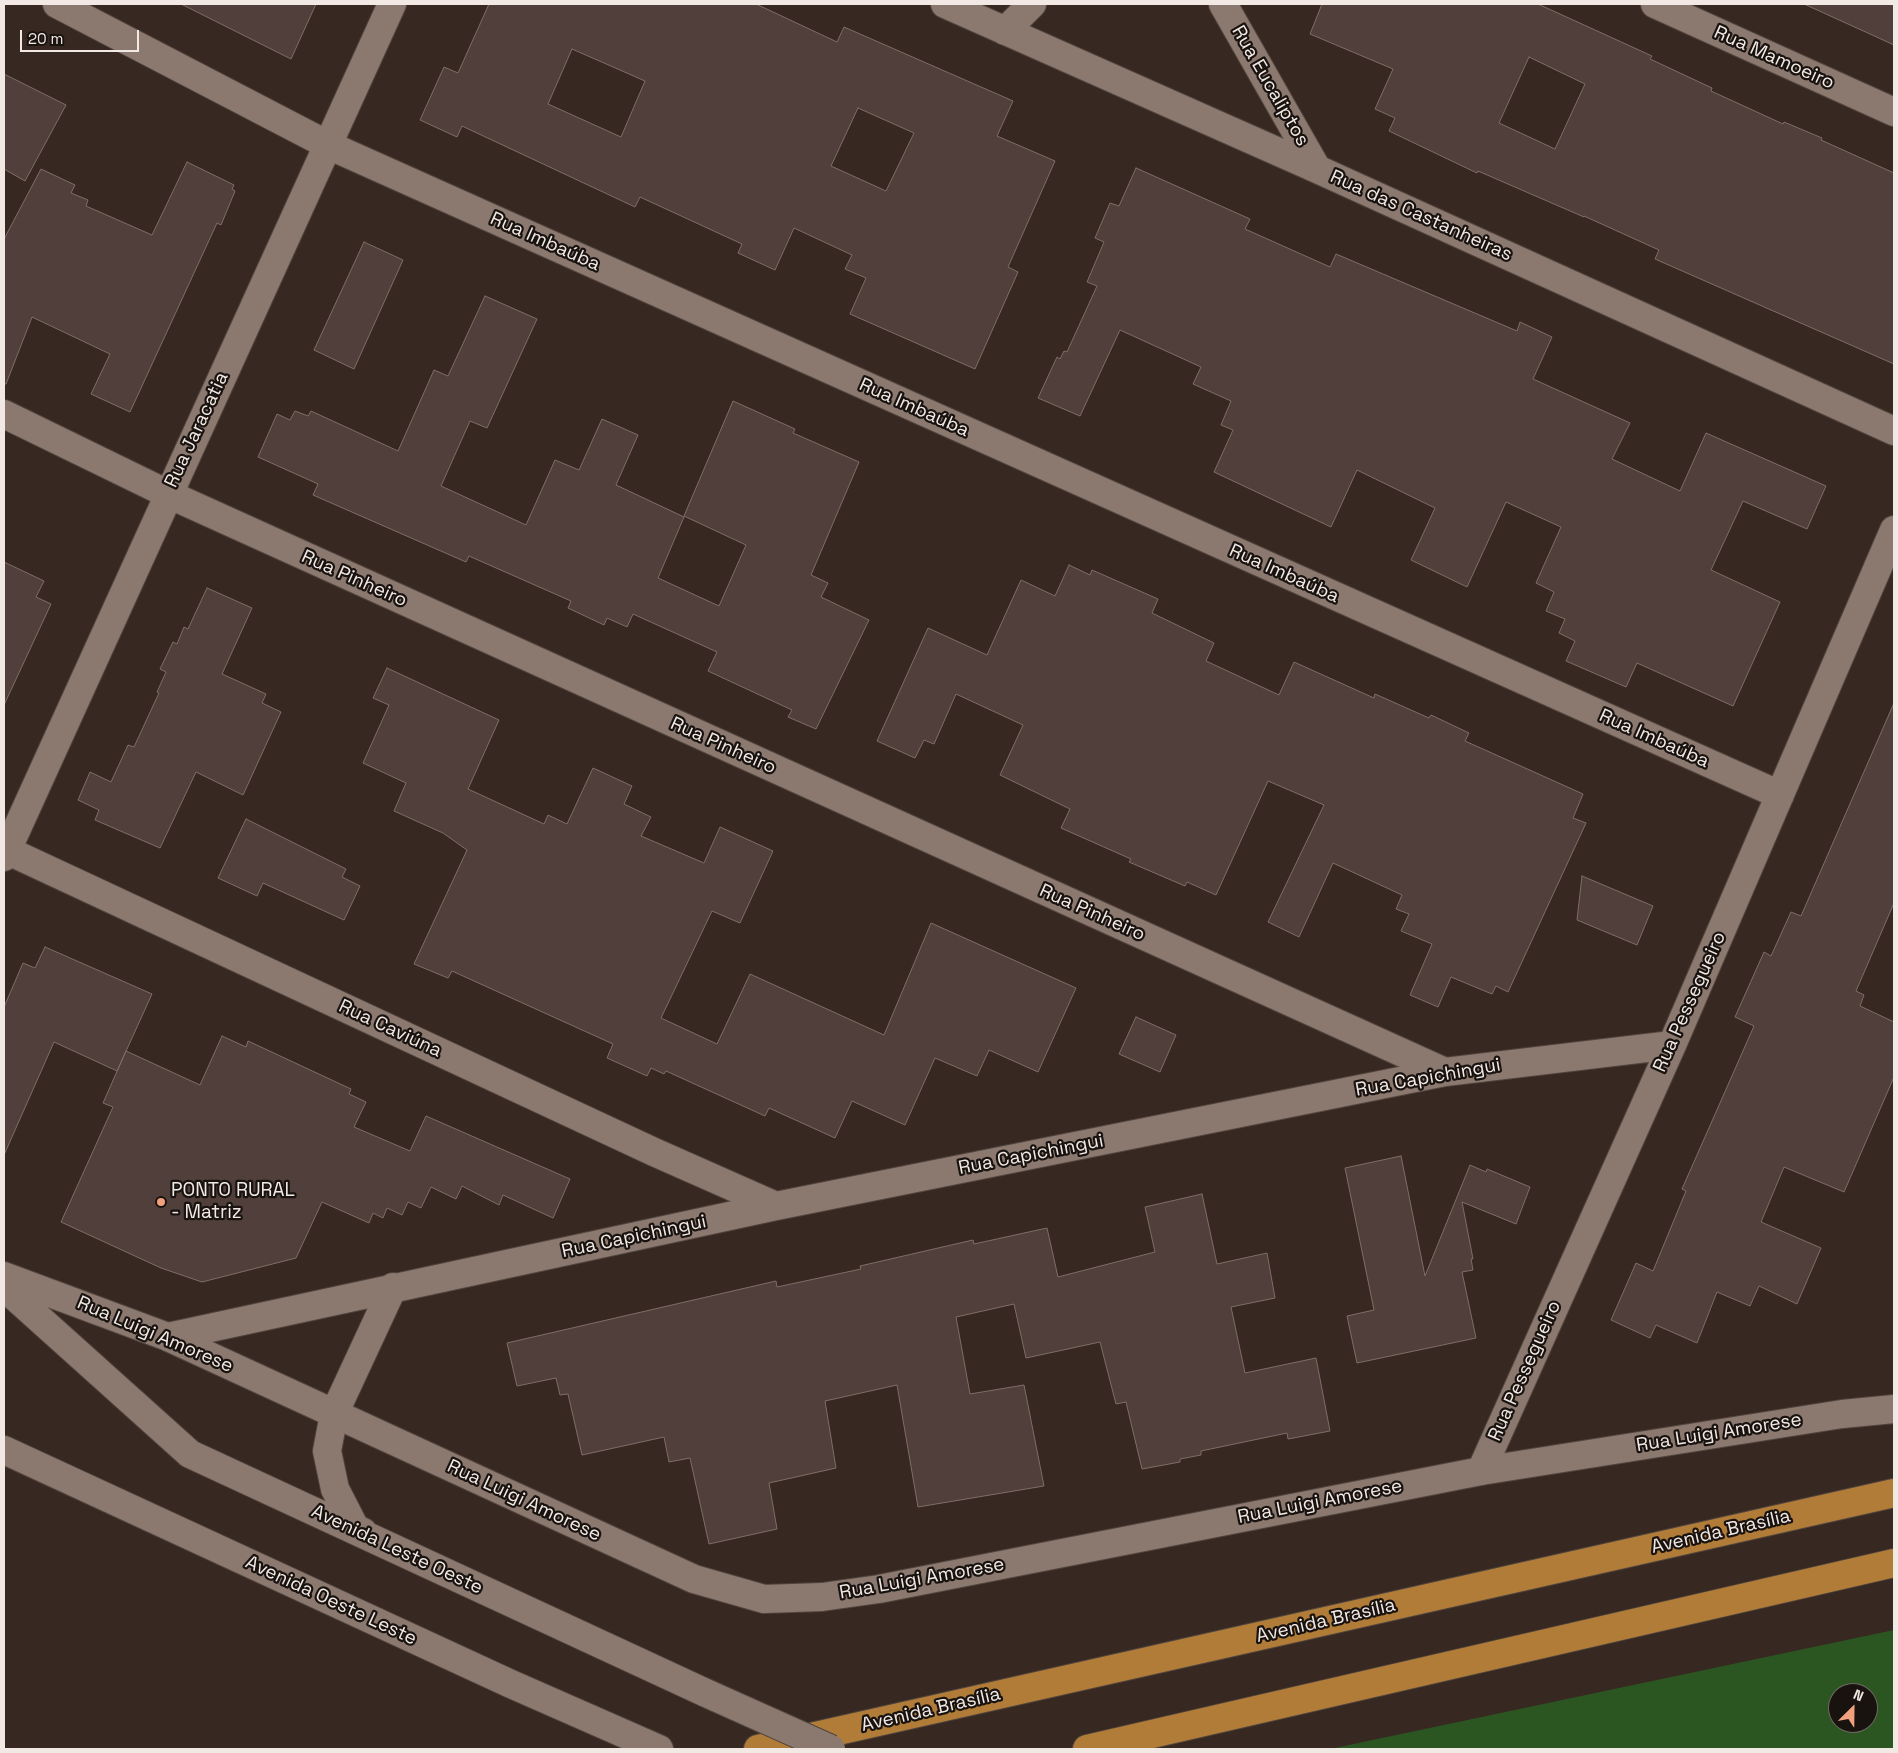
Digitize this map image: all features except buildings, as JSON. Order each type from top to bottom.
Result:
[{"type":"highway","name":"Avenida Brasília","points":[[758,1749],[1894,1493]]},
{"type":"highway","points":[[1087,1749],[1894,1563]]},
{"type":"street","name":"Rua Imbaúba","points":[[57,4],[328,145],[1780,796]]},
{"type":"street","name":"Rua Jaracatia","points":[[5,852],[392,4]]},
{"type":"street","name":"Rua das Castanheiras","points":[[945,4],[1317,169],[1894,431]]},
{"type":"street","points":[[1005,31],[1032,4]]},
{"type":"street","name":"Rua Eucaliptos","points":[[1223,4],[1317,169]]},
{"type":"street","name":"Rua Mamoeiro","points":[[1655,4],[1894,112]]},
{"type":"street","name":"Rua Pinheiro","points":[[4,414],[168,494],[1445,1072]]},
{"type":"street","name":"Rua Pessegueiro","points":[[1480,1471],[1672,1045],[1894,530]]},
{"type":"street","name":"Rua Caviúna","points":[[5,852],[654,1152],[776,1206]]},
{"type":"street","name":"Rua Capichingui","points":[[168,1337],[776,1206],[1445,1072],[1672,1045]]},
{"type":"street","name":"Rua Luigi Amorese","points":[[4,1276],[168,1337],[694,1579],[764,1599],[822,1597],[879,1589],[1480,1471],[1842,1414],[1894,1409]]},
{"type":"street","name":"Avenida Leste Oeste","points":[[4,1288],[190,1454],[831,1749]]},
{"type":"street","points":[[388,1546],[355,1528],[335,1489],[327,1451],[334,1414],[393,1288]]},
{"type":"street","name":"Avenida Oeste Leste","points":[[4,1450],[511,1684],[659,1749]]},
{"type":"green space","points":[[1894,1630],[1894,1749],[1330,1749]]},
{"type":"place","name":"PONTO RURAL - Matriz","points":[[161,1202]]}]
